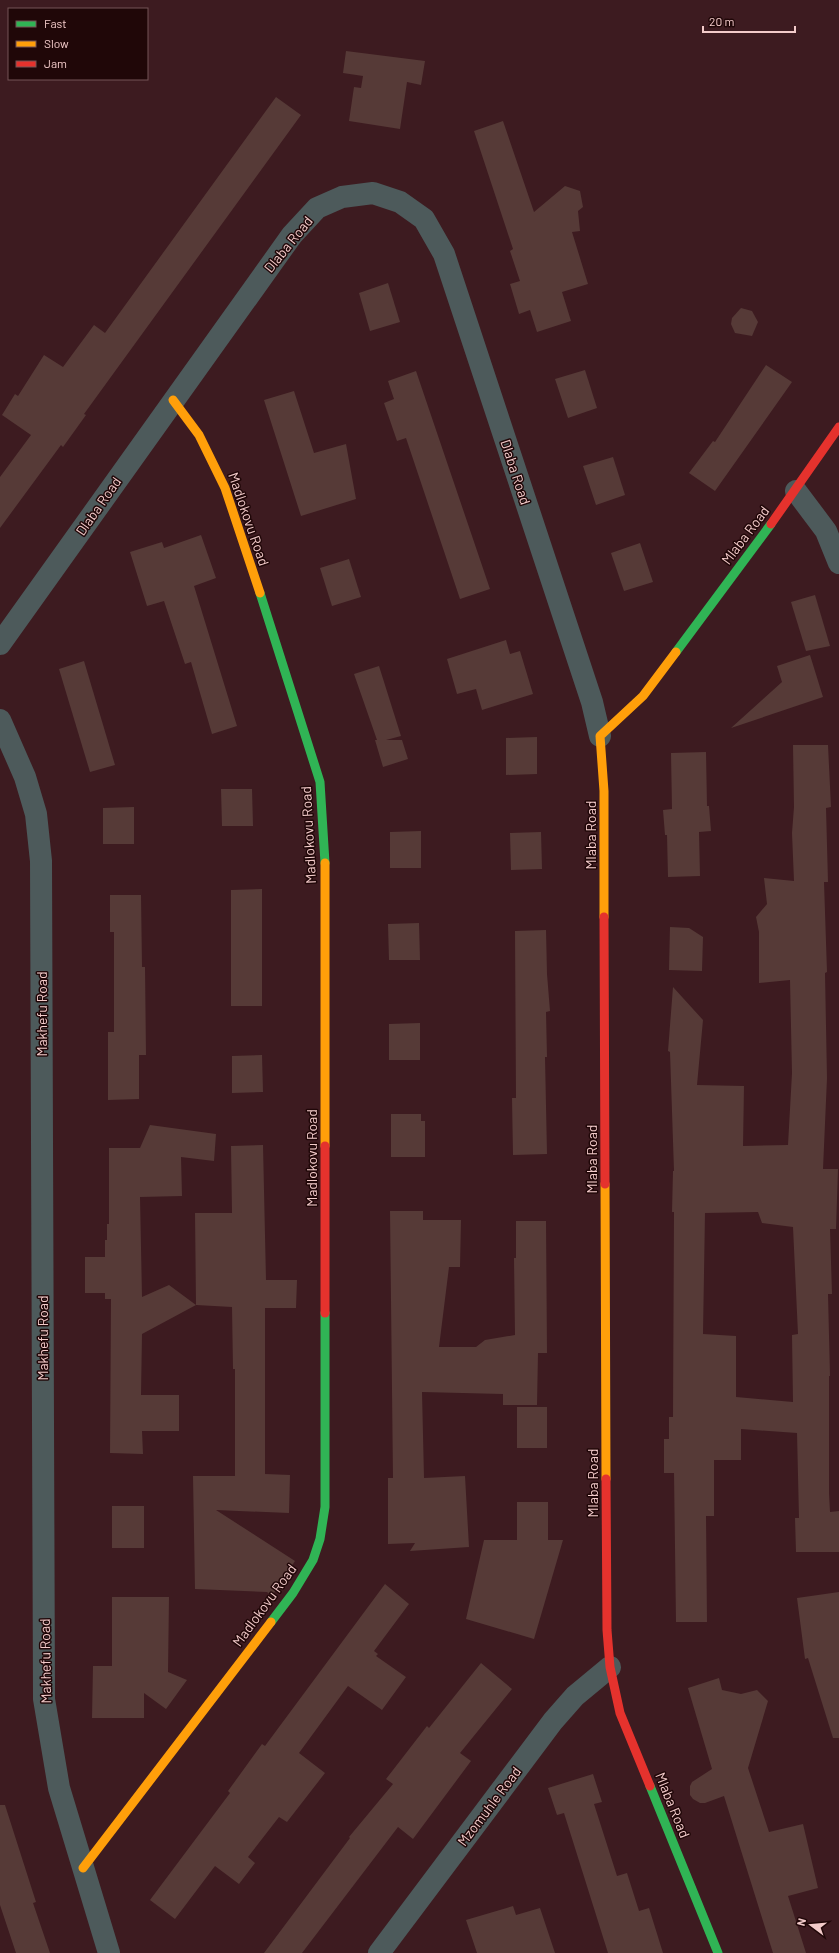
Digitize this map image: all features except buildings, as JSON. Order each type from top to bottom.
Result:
[{"type":"street","name":"Dlaba Road","points":[[0,644],[292,235],[317,208],[342,197],[373,193],[400,202],[424,219],[447,262],[592,702],[600,736]]},
{"type":"street","name":"Madlokovu Road","points":[[83,1868],[293,1593],[313,1560],[320,1539],[324,1507],[325,847],[320,782],[305,731],[226,488],[199,435],[173,400]]},
{"type":"street","name":"Mlaba Road","points":[[718,1953],[620,1713],[610,1667],[607,1630],[604,799],[600,736],[643,696],[796,491],[839,427]]},
{"type":"street","points":[[796,491],[826,532],[839,563]]},
{"type":"street","name":"Makhefu Road","points":[[0,720],[25,777],[36,814],[41,861],[44,1699],[59,1788],[109,1953]]},
{"type":"street","name":"Mzomuhle Road","points":[[379,1953],[553,1721],[575,1696],[610,1667]]},
{"type":"traffic: fast","points":[[676,652],[771,524]]},
{"type":"traffic: fast","points":[[260,593],[320,782],[325,863]]},
{"type":"traffic: fast","points":[[271,1622],[293,1593],[313,1560],[320,1539],[325,1507],[325,1313]]},
{"type":"traffic: fast","points":[[650,1786],[718,1953]]},
{"type":"traffic: slow","points":[[173,400],[199,435],[225,488],[260,593]]},
{"type":"traffic: slow","points":[[604,917],[604,791],[600,736],[643,696],[676,652]]},
{"type":"traffic: slow","points":[[325,863],[325,1146]]},
{"type":"traffic: slow","points":[[605,1184],[606,1479]]},
{"type":"traffic: slow","points":[[83,1868],[271,1622]]},
{"type":"traffic: jam","points":[[771,524],[839,427]]},
{"type":"traffic: jam","points":[[604,917],[605,1184]]},
{"type":"traffic: jam","points":[[325,1146],[325,1313]]},
{"type":"traffic: jam","points":[[606,1479],[607,1630],[610,1667],[620,1713],[650,1786]]}]
